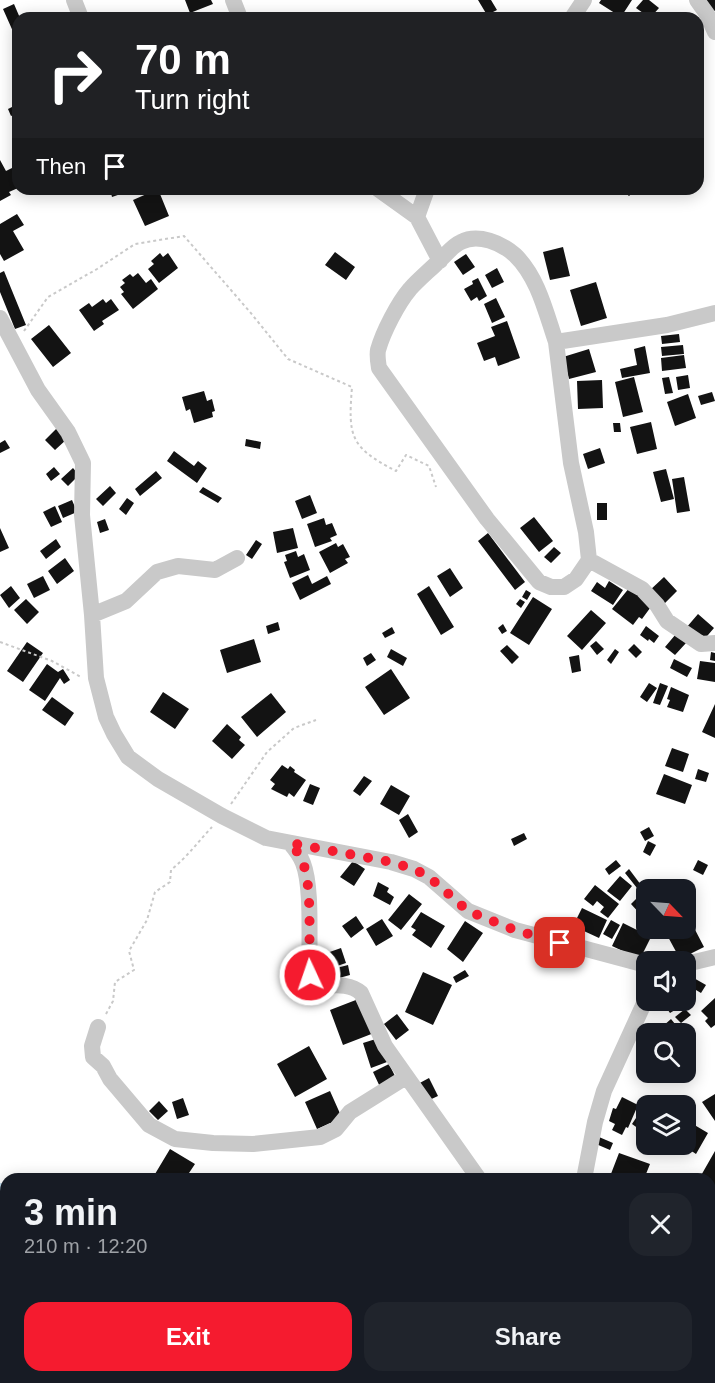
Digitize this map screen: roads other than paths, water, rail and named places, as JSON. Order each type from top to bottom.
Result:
[{"type":"street","points":[[697,0],[707,14],[715,32]]},
{"type":"street","points":[[386,195],[417,217],[440,261]]},
{"type":"street","points":[[417,217],[425,195]]},
{"type":"street","points":[[472,239],[490,240],[514,254],[532,278],[556,342],[571,463],[586,532],[589,560],[576,579],[564,586],[551,587],[539,582],[487,519],[379,368],[377,352],[398,307],[410,290],[440,261],[460,242],[472,239]]},
{"type":"street","points":[[556,342],[667,325],[715,313]]},
{"type":"street","points":[[0,318],[38,390],[68,432],[83,463],[82,515],[96,678],[106,717],[128,757],[158,779],[266,838],[391,862],[414,869],[429,877],[468,911],[515,930],[636,962]]},
{"type":"street","points":[[92,615],[126,600],[157,572],[178,566],[215,570],[237,558]]},
{"type":"street","points":[[589,560],[642,590],[657,605],[668,621],[701,644],[715,643]]},
{"type":"street","points":[[290,843],[300,854],[306,874],[310,975],[313,983],[317,987],[339,985],[355,987],[361,993],[385,1046],[475,1173]]},
{"type":"street","points":[[696,962],[715,957]]},
{"type":"street","points":[[585,1173],[595,1122],[604,1091],[641,1011]]},
{"type":"street","points":[[98,1027],[92,1046],[93,1057],[103,1066],[110,1080],[149,1125],[175,1139],[253,1144],[321,1137],[336,1129],[350,1112],[406,1077]]}]
